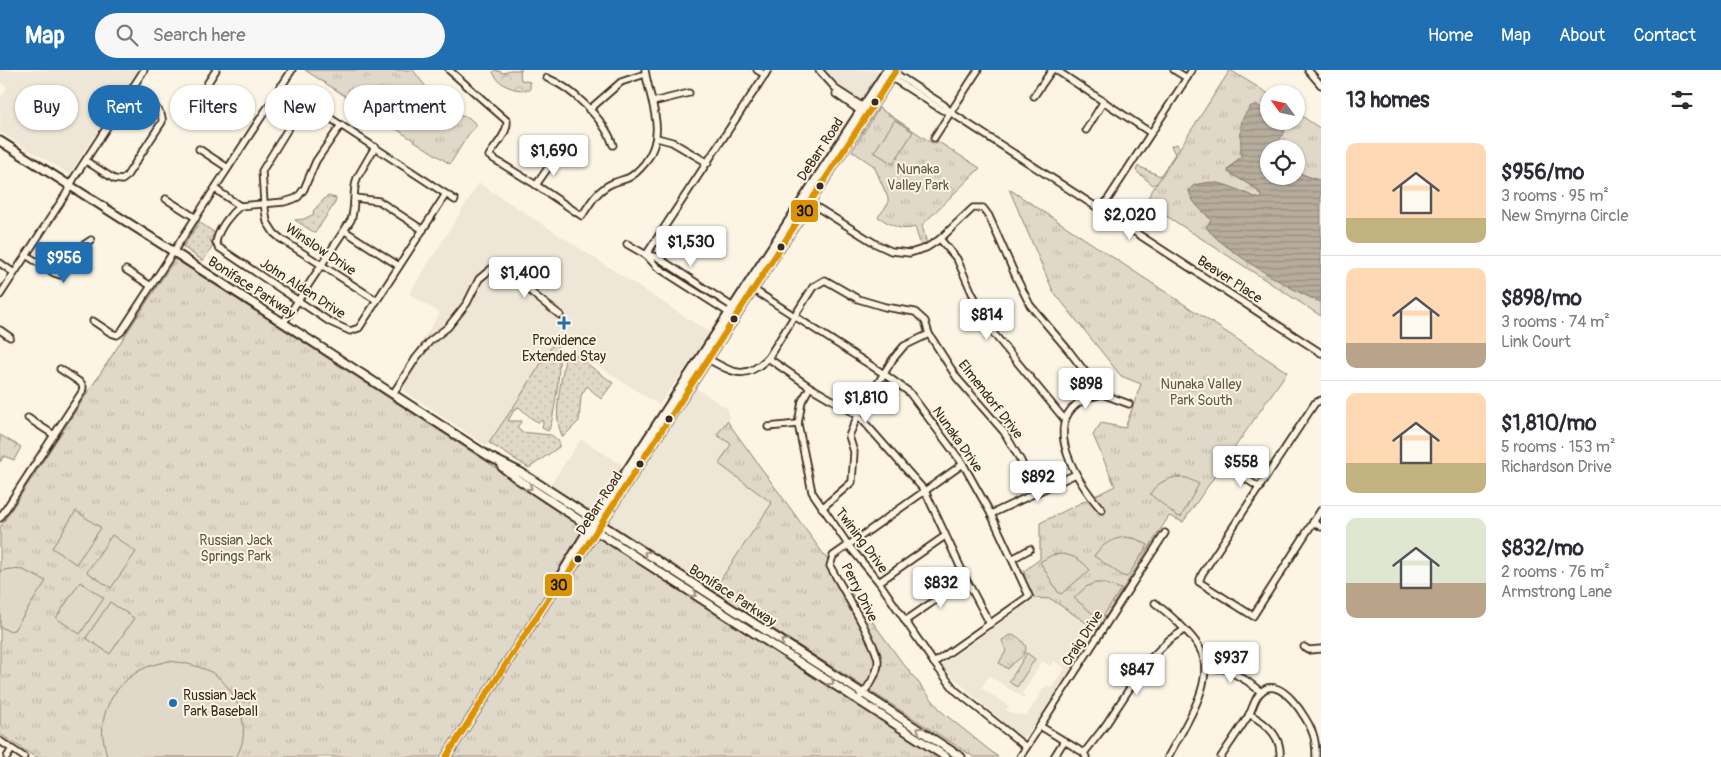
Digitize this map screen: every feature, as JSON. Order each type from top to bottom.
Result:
[{"type":"main road","name":"DeBarr Road","points":[[446,757],[550,596],[560,576],[676,408],[744,304],[750,288],[803,198],[891,72]]},
{"type":"main road","name":"DeBarr Road","points":[[595,525],[696,364],[732,310],[750,288],[810,202],[865,111]]},
{"type":"main road","name":"Boniface Parkway","points":[[0,141],[284,322],[490,457],[522,473],[595,525],[861,697],[961,757]]},
{"type":"main road","points":[[676,408],[677,400],[694,375],[696,364]]},
{"type":"main road","name":"Boniface Parkway","points":[[861,697],[946,757]]},
{"type":"street","points":[[134,85],[144,70]]},
{"type":"street","points":[[207,84],[216,70]]},
{"type":"street","points":[[282,85],[292,70]]},
{"type":"street","points":[[449,70],[508,121],[505,132],[489,156],[582,216],[603,188],[626,179],[641,168],[648,159],[657,138],[653,102],[645,72],[621,82],[589,110]]},
{"type":"street","points":[[646,255],[766,72],[757,70]]},
{"type":"street","points":[[819,70],[828,82],[865,111]]},
{"type":"street","points":[[934,138],[978,70]]},
{"type":"street","points":[[1034,96],[1052,70]]},
{"type":"street","points":[[1056,70],[1151,133]]},
{"type":"street","points":[[1174,70],[1187,78]]},
{"type":"street","points":[[1101,210],[1192,70]]},
{"type":"street","points":[[1308,70],[1321,85]]},
{"type":"street","name":"Beaver Place","points":[[891,72],[942,110],[950,112],[1321,353]]},
{"type":"street","points":[[547,78],[571,92],[589,110],[605,128],[613,145]]},
{"type":"street","points":[[653,102],[689,93]]},
{"type":"street","points":[[1086,130],[1104,101]]},
{"type":"street","points":[[93,320],[111,333],[117,334],[121,332],[265,111]]},
{"type":"street","points":[[160,112],[163,118],[160,125]]},
{"type":"street","points":[[334,120],[455,200]]},
{"type":"street","points":[[215,190],[240,206],[284,202],[298,197],[304,189],[316,161],[341,125]]},
{"type":"street","points":[[0,295],[106,130]]},
{"type":"street","points":[[86,161],[114,179],[122,180],[126,177],[157,130]]},
{"type":"street","name":"Winslow Drive","points":[[287,130],[262,171],[267,222],[274,233],[376,300]]},
{"type":"street","points":[[657,138],[672,142],[708,163]]},
{"type":"street","points":[[284,322],[345,231],[353,215],[356,178],[375,147]]},
{"type":"street","points":[[199,149],[228,168]]},
{"type":"street","points":[[536,185],[555,158]]},
{"type":"street","name":"John Alden Drive","points":[[240,206],[225,223],[216,238],[216,245],[330,322],[350,332],[359,328],[446,194]]},
{"type":"street","points":[[355,198],[379,202],[423,230]]},
{"type":"street","points":[[803,198],[876,244],[892,251],[910,253],[926,248],[940,239],[973,208],[983,208],[1030,305],[1102,394],[1130,404]]},
{"type":"street","points":[[166,199],[196,218]]},
{"type":"street","points":[[345,231],[399,266]]},
{"type":"street","points":[[940,239],[957,259],[972,294],[994,334],[1065,420]]},
{"type":"street","points":[[26,255],[60,275],[65,272],[82,246],[91,240]]},
{"type":"street","points":[[627,244],[646,255],[656,257],[732,310]]},
{"type":"street","points":[[0,263],[14,273]]},
{"type":"street","points":[[393,394],[416,358],[430,341],[448,327],[468,304],[479,279],[491,269],[497,268],[510,272],[560,315]]},
{"type":"street","points":[[126,270],[151,286]]},
{"type":"street","name":"Elmendorf Drive","points":[[793,317],[813,287],[825,280],[858,299],[884,307],[915,312],[925,321],[929,334],[957,378],[1004,432],[1021,461],[1034,493]]},
{"type":"street","name":"Nunaka Drive","points":[[750,288],[909,392],[964,464],[991,514],[1029,596],[990,624]]},
{"type":"street","points":[[744,304],[732,310],[708,359],[736,373],[758,367],[768,358],[793,317]]},
{"type":"street","points":[[0,330],[10,337]]},
{"type":"street","points":[[822,508],[852,482],[854,452],[850,436],[858,415],[904,346],[929,334]]},
{"type":"street","points":[[768,358],[858,415],[925,491],[966,580],[990,624],[934,663]]},
{"type":"street","points":[[0,518],[82,392],[83,387],[81,383],[60,369]]},
{"type":"street","name":"Twining Drive","points":[[810,386],[802,401],[798,424],[812,492],[849,546],[879,582],[934,663],[955,690],[1026,747]]},
{"type":"street","points":[[1102,394],[1085,399],[1073,406],[1065,420],[1062,437],[1076,474],[1087,494],[1102,510]]},
{"type":"street","points":[[1320,400],[1315,403],[1202,574],[1199,582],[1253,616],[1321,510]]},
{"type":"street","points":[[28,418],[54,435]]},
{"type":"street","points":[[768,427],[798,424]]},
{"type":"street","name":"Perry Drive","points":[[861,697],[876,672],[879,661],[873,644],[830,566],[833,556],[964,464]]},
{"type":"street","points":[[1234,471],[1260,488]]},
{"type":"street","points":[[991,514],[1076,474]]},
{"type":"street","points":[[1313,522],[1321,527]]},
{"type":"street","name":"Craig Drive","points":[[1020,757],[1165,533]]},
{"type":"street","points":[[879,582],[945,536]]},
{"type":"street","points":[[1012,559],[1030,549]]},
{"type":"street","points":[[905,621],[966,580]]},
{"type":"street","points":[[1155,603],[1200,647],[1205,668],[1202,692],[1168,757]]},
{"type":"street","points":[[1040,726],[1085,755],[1147,662],[1169,640],[1184,630]]},
{"type":"street","points":[[1304,647],[1310,650],[1321,649]]},
{"type":"street","points":[[1205,668],[1226,669],[1247,681],[1261,692]]},
{"type":"street","points":[[1220,757],[1250,714],[1261,692],[1275,686],[1285,692],[1298,706],[1313,734],[1316,757]]},
{"type":"street","points":[[1250,714],[1262,721],[1271,730],[1280,743],[1280,757]]},
{"type":"street","points":[[0,741],[24,757]]},
{"type":"street","points":[[1054,757],[1064,741]]},
{"type":"street","points":[[7,757],[12,749]]},
{"type":"shaded area","points":[[0,70],[138,70],[128,85],[88,85],[88,130],[98,130],[69,174],[0,132],[0,99],[7,87],[0,82]]},
{"type":"shaded area","points":[[822,70],[881,70],[860,100],[833,82]]},
{"type":"shaded area","points":[[1257,105],[1260,107],[1260,130],[1285,130],[1279,140],[1260,140],[1260,185],[1305,185],[1305,175],[1321,181],[1321,302],[1294,290],[1227,247],[1206,227],[1211,220],[1196,204],[1189,191],[1194,185],[1212,183],[1228,186],[1259,199],[1262,197],[1255,188],[1228,172],[1241,156],[1242,120],[1251,106]]},
{"type":"shaded area","name":"Providence Extended Stay","points":[[479,183],[710,333],[659,405],[559,341],[487,446],[394,384],[440,313],[409,294]]},
{"type":"shaded area","points":[[696,388],[728,409],[731,444],[719,464],[772,503],[713,591],[608,523]]},
{"type":"shaded area","points":[[581,439],[624,466],[592,512],[550,485]]},
{"type":"shaded area","points":[[1035,598],[1051,599],[1097,630],[1027,736],[1019,737],[942,667],[943,664]],"holes":[[[1042,661],[1051,666],[1054,661],[1065,668],[1051,688],[1046,685],[1027,715],[1015,715],[1006,710],[1009,706],[981,688],[989,676],[1024,698],[1025,696],[1022,694]]]},
{"type":"green space","points":[[305,70],[413,70],[424,85],[344,85],[344,95],[334,89],[334,85],[328,85]]},
{"type":"green space","points":[[495,70],[504,73],[510,70],[522,70],[520,72],[521,80],[530,82],[530,90],[519,90],[504,85],[493,72]]},
{"type":"green space","points":[[1230,70],[1260,88],[1260,112],[1241,133],[1241,156],[1229,168],[1228,172],[1255,188],[1262,197],[1260,199],[1211,182],[1194,185],[1189,191],[1196,204],[1211,220],[1209,231],[1231,249],[1254,264],[1294,289],[1321,302],[1321,316],[1145,202]]},
{"type":"green space","name":"Nunaka Valley Park","points":[[879,108],[935,145],[937,141],[980,168],[922,225],[927,244],[921,246],[915,227],[900,228],[878,217],[888,204],[888,198],[874,166],[852,151]]},
{"type":"green space","points":[[464,116],[468,117],[477,125],[468,135],[450,164],[398,130],[464,130]]},
{"type":"green space","points":[[1305,118],[1321,129],[1321,181],[1305,175],[1305,140],[1277,140],[1285,130],[1305,130]]},
{"type":"green space","points":[[895,120],[913,132],[893,164],[874,152]]},
{"type":"green space","points":[[1177,144],[1182,153],[1161,181],[1153,185],[1136,171],[1138,166],[1160,176],[1175,154],[1171,146]]},
{"type":"green space","name":"Nunaka Valley Park South","points":[[1009,189],[1287,372],[1183,522],[1169,516],[1097,630],[1051,599],[1035,598],[1025,583],[1024,571],[1040,559],[1040,523],[1115,486],[1093,435],[1101,423],[1125,428],[1141,384],[1121,376],[1053,291]]},
{"type":"green space","points":[[327,196],[336,198],[335,203],[315,233],[295,220],[304,219],[314,214],[313,211]]},
{"type":"green space","points":[[199,222],[215,233],[210,240],[213,246],[203,261],[183,247]]},
{"type":"green space","name":"Russian Jack Springs Park","points":[[175,259],[941,757],[35,757],[0,734],[0,527]]},
{"type":"green space","points":[[555,341],[559,352],[559,369],[555,406],[548,431],[542,428],[542,420],[538,422],[519,407],[514,410],[508,421],[522,421],[517,427],[521,432],[551,435],[559,441],[559,447],[529,468],[489,443]]},
{"type":"green space","points":[[570,351],[613,383],[601,399],[587,386],[581,396],[579,421],[563,437],[558,419],[558,399],[565,358]]},
{"type":"green space","points":[[727,421],[901,661],[942,712],[998,757],[974,757],[713,591],[772,503],[719,464],[731,444],[717,435]]},
{"type":"green space","points":[[0,435],[21,447],[14,460],[4,456],[0,462]]},
{"type":"green space","points":[[1176,477],[1187,478],[1199,484],[1181,517],[1177,516],[1150,494],[1161,483]]},
{"type":"green space","points":[[76,511],[101,528],[76,564],[52,548]]},
{"type":"green space","points":[[112,535],[136,552],[111,588],[87,572]]},
{"type":"green space","points":[[1125,537],[1136,539],[1148,545],[1127,577],[1094,556],[1100,548],[1108,543]]},
{"type":"green space","points":[[1062,554],[1078,559],[1090,570],[1061,594],[1040,562],[1052,555]]},
{"type":"green space","points":[[10,569],[23,570],[46,581],[14,630],[8,631],[0,626],[0,571]]},
{"type":"green space","points":[[80,582],[104,598],[80,634],[56,618]]},
{"type":"green space","points":[[1095,583],[1103,583],[1121,589],[1101,619],[1074,598],[1086,587]]},
{"type":"green space","points":[[110,602],[134,618],[110,654],[86,638]]},
{"type":"green space","points":[[1011,635],[1021,640],[1026,650],[1008,669],[999,663],[1006,651],[1002,640]]},
{"type":"green space","points":[[1027,653],[1035,659],[1017,687],[1009,682]]},
{"type":"green space","name":"Russian Jack Park Baseball","points":[[169,661],[211,672],[228,688],[240,710],[243,722],[241,746],[236,757],[107,757],[103,738],[104,716],[113,695],[120,686],[137,672]]},
{"type":"transit line","name":"30","points":[[446,757],[550,596],[569,573],[896,70]]},
{"type":"place","name":"Providence Extended Stay","points":[[564,323]]},
{"type":"place","name":"Russian Jack Park Baseball","points":[[173,703]]}]
